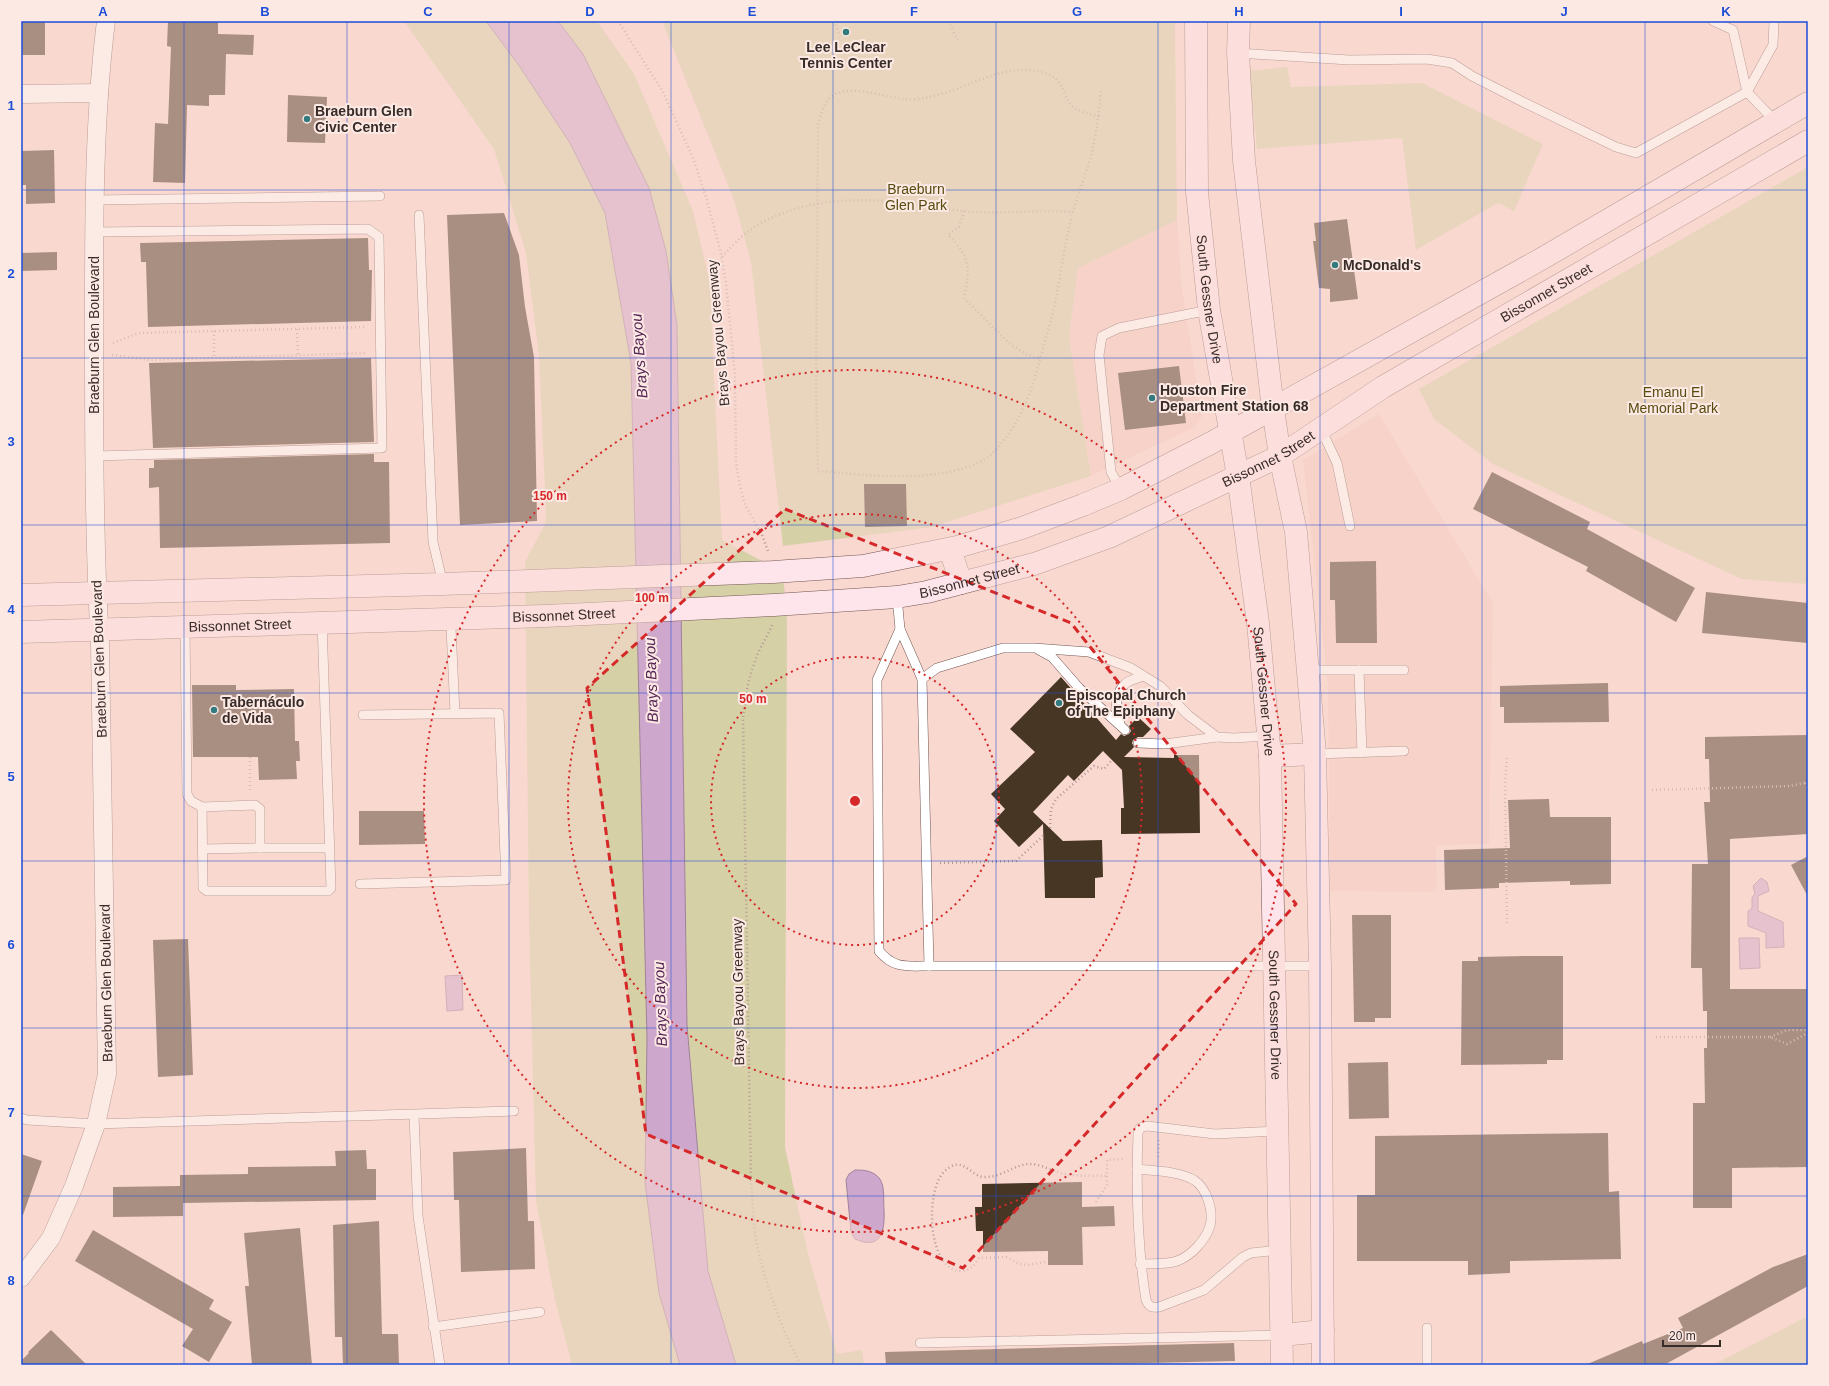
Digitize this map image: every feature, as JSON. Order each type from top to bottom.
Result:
[{"type":"main road","name":"South Gessner Drive","points":[[1196,21],[1197,192],[1209,310],[1238,476],[1258,622],[1269,746],[1275,965],[1282,1365]]},
{"type":"main road","points":[[1239,21],[1238,53],[1244,161],[1273,409],[1280,456],[1296,532],[1315,754],[1320,966],[1323,1365]]},
{"type":"main road","points":[[21,595],[547,580],[766,564],[863,566],[950,549],[1022,528],[1121,489],[1230,433],[1543,258],[1808,104]]},
{"type":"main road","name":"Bissonnet Street","points":[[21,632],[446,618],[768,614],[897,597],[961,583],[1034,564],[1110,537],[1280,456],[1383,387],[1808,140]]},
{"type":"main road","points":[[1543,258],[1559,286]]},
{"type":"main road","points":[[950,549],[961,583]]},
{"type":"main road","points":[[443,584],[446,618]]},
{"type":"main road","points":[[1269,746],[1315,754]]},
{"type":"main road","points":[[1282,1334],[1323,1331]]},
{"type":"street","name":"Braeburn Glen Boulevard","points":[[21,1278],[51,1238],[74,1186],[96,1124],[107,1074],[99,630],[94,456],[94,200],[99,93],[106,21]]},
{"type":"street","points":[[21,94],[99,93]]},
{"type":"lane","points":[[1713,21],[1733,30],[1747,92],[1776,122]]},
{"type":"lane","points":[[1238,53],[1349,60],[1427,59],[1452,63],[1472,76],[1521,101],[1616,147],[1636,153],[1747,92],[1773,45],[1774,21]]},
{"type":"lane","points":[[94,200],[380,196]]},
{"type":"lane","points":[[419,215],[433,542],[443,584]]},
{"type":"lane","points":[[94,232],[368,229],[379,237],[382,448],[94,456]]},
{"type":"lane","points":[[1121,489],[1111,472],[1099,354],[1102,336],[1119,328],[1209,310]]},
{"type":"lane","points":[[1321,429],[1337,463],[1350,526]]},
{"type":"lane","points":[[897,597],[900,629],[922,679],[929,966]]},
{"type":"lane","points":[[446,618],[451,628],[456,713]]},
{"type":"lane","points":[[202,807],[203,888],[207,891],[328,892],[331,888],[322,622]]},
{"type":"lane","points":[[185,627],[187,794],[191,801],[202,807],[255,805],[260,809],[260,848]]},
{"type":"lane","points":[[900,629],[877,680],[878,951],[886,960],[899,966],[1320,966]]},
{"type":"lane","points":[[922,679],[937,668],[1003,648],[1034,648],[1090,652],[1131,668],[1160,686],[1188,716],[1217,737]]},
{"type":"lane","points":[[1034,648],[1052,657],[1079,688],[1104,713],[1123,727],[1116,712],[1116,702],[1125,684],[1143,676]]},
{"type":"lane","points":[[1308,670],[1404,670]]},
{"type":"lane","points":[[1359,670],[1362,753]]},
{"type":"lane","points":[[360,884],[506,880],[499,713],[363,715]]},
{"type":"lane","points":[[1138,742],[1165,744],[1217,737],[1234,738],[1269,746]]},
{"type":"lane","points":[[1315,754],[1404,751]]},
{"type":"lane","points":[[202,850],[330,848]]},
{"type":"lane","points":[[21,1118],[27,1120],[96,1124],[514,1111]]},
{"type":"lane","points":[[414,1115],[418,1216],[433,1327],[440,1365]]},
{"type":"lane","points":[[1278,1131],[1215,1134],[1147,1126],[1140,1128],[1138,1133],[1137,1158],[1140,1264],[1148,1306],[1152,1308],[1159,1307],[1204,1290],[1243,1257],[1251,1253],[1280,1250]]},
{"type":"lane","points":[[1137,1169],[1181,1175],[1194,1180],[1203,1188],[1209,1200],[1210,1224],[1206,1236],[1193,1251],[1176,1261],[1140,1264]]},
{"type":"lane","points":[[433,1327],[540,1312]]},
{"type":"lane","points":[[1427,1328],[1427,1365]]},
{"type":"lane","points":[[920,1343],[1282,1334]]},
{"type":"path","name":"Brays Bayou Greenway","points":[[618,21],[663,92],[693,158],[706,197],[722,257],[726,283],[734,375],[736,463],[745,505],[762,535],[766,564]]},
{"type":"path","points":[[834,21],[840,36]]},
{"type":"path","points":[[949,21],[958,42]]},
{"type":"path","points":[[1099,116],[1085,113],[1071,105],[1060,82],[1046,74],[1024,70],[999,72],[929,97],[906,99],[854,91],[838,93],[825,102],[818,125],[816,204],[816,386],[818,471],[868,476],[912,476],[953,472],[970,467],[987,458],[999,446],[1020,416],[1031,392],[1041,358],[1054,305],[1073,212],[1090,162],[1099,116],[1101,88]]},
{"type":"path","points":[[722,257],[747,233],[770,219],[799,208],[845,200],[868,200],[964,211],[1012,212],[1048,210],[1073,212]]},
{"type":"path","points":[[964,211],[959,227],[948,236],[960,247],[966,259],[968,272],[964,298],[1009,343],[1027,354],[1041,358]]},
{"type":"path","points":[[94,351],[139,333],[380,327]]},
{"type":"path","points":[[297,329],[298,356]]},
{"type":"path","points":[[214,331],[214,359]]},
{"type":"path","points":[[94,351],[142,360],[381,353]]},
{"type":"path","name":"Brays Bayou Greenway","points":[[768,614],[745,697],[743,717],[751,1181],[757,1244],[766,1280],[779,1317],[801,1365]]},
{"type":"path","points":[[250,757],[250,805]]},
{"type":"path","points":[[1507,758],[1505,785],[1507,924]]},
{"type":"path","points":[[1050,828],[1051,809],[1056,798],[1094,766],[1104,769],[1112,760]]},
{"type":"path","points":[[1652,790],[1790,786],[1806,783],[1808,788]]},
{"type":"path","points":[[927,862],[1016,861],[1044,835]]},
{"type":"path","points":[[1770,1037],[1786,1030],[1808,1032]]},
{"type":"path","points":[[1656,1037],[1770,1037],[1787,1044],[1808,1032]]},
{"type":"path","points":[[1096,1202],[1107,1185],[1107,1160],[1159,1157],[1160,1140],[1163,1136]]},
{"type":"path","points":[[1045,1262],[1028,1265],[1020,1264],[1006,1257],[979,1258],[974,1266],[969,1270],[958,1271],[946,1266],[940,1257],[932,1228],[933,1199],[940,1176],[944,1171],[954,1166],[969,1168],[978,1176],[985,1177],[999,1176],[1024,1164],[1032,1164],[1070,1175],[1108,1176]]},
{"type":"highlighted area","points":[[785,509],[1071,623],[1296,904],[963,1268],[646,1134],[587,688]]},
{"type":"shaded area","points":[[1177,220],[1182,288],[1202,416],[1195,427],[1091,476],[1069,337],[1078,268]]},
{"type":"shaded area","points":[[1379,414],[1493,603],[1489,844],[1436,845],[1437,888],[1432,892],[1330,891],[1328,685],[1303,460]]},
{"type":"green space","points":[[404,21],[597,21],[634,74],[693,211],[711,287],[722,540],[783,572],[787,622],[785,1147],[808,1254],[837,1354],[862,1350],[864,1365],[572,1365],[555,1300],[536,1201],[529,921],[525,562],[545,524],[546,512],[539,355],[526,253],[494,149]]},
{"type":"green space","name":"Braeburn Glen Park","points":[[662,21],[1175,21],[1177,220],[1078,268],[1069,337],[1091,476],[932,527],[783,546],[751,262],[734,200]]},
{"type":"green space","points":[[1287,67],[1291,87],[1422,83],[1543,144],[1514,211],[1498,203],[1416,250],[1402,138],[1257,149],[1249,71]]},
{"type":"green space","name":"Emanu El Memorial Park","points":[[1808,167],[1808,584],[1742,579],[1493,464],[1434,419],[1419,389]]},
{"type":"green space","points":[[1808,1316],[1808,1365],[1713,1365]]},
{"type":"water","name":"Brays Bayou","points":[[486,21],[558,21],[583,54],[649,188],[666,251],[677,325],[687,1025],[708,1271],[736,1365],[680,1365],[659,1293],[645,1182],[647,1039],[631,363],[605,213],[570,143],[520,67]]},
{"type":"water","points":[[1761,878],[1767,882],[1769,891],[1758,896],[1758,911],[1783,922],[1784,947],[1766,948],[1766,933],[1748,926],[1748,911],[1752,908],[1752,897],[1755,894],[1753,886]]},
{"type":"water","points":[[1739,938],[1759,938],[1760,968],[1740,969]]},
{"type":"water","points":[[462,975],[463,1010],[447,1011],[445,976]]},
{"type":"water","points":[[855,1170],[873,1173],[879,1178],[883,1186],[884,1224],[880,1236],[871,1242],[864,1242],[855,1239],[851,1232],[846,1180],[849,1174]]},
{"type":"building","points":[[21,21],[45,21],[45,55],[21,55]]},
{"type":"building","points":[[168,21],[218,21],[218,34],[254,35],[253,55],[226,54],[225,95],[209,95],[209,106],[187,105],[185,183],[153,182],[155,123],[168,124],[171,47],[167,46]]},
{"type":"building","name":"Braeburn Glen Civic Center","points":[[288,95],[327,97],[325,143],[287,142]]},
{"type":"building","points":[[54,150],[55,203],[26,204],[26,185],[21,185],[21,151]]},
{"type":"building","points":[[504,213],[519,255],[525,307],[534,357],[537,521],[460,525],[447,215]]},
{"type":"building","name":"McDonald's","points":[[1347,219],[1358,299],[1330,302],[1330,289],[1319,288],[1313,241],[1316,241],[1314,223]]},
{"type":"building","points":[[368,238],[369,270],[372,270],[371,321],[148,327],[146,262],[141,262],[140,243]]},
{"type":"building","points":[[57,252],[57,270],[21,271],[21,253]]},
{"type":"building","points":[[371,358],[374,442],[153,448],[149,363]]},
{"type":"building","name":"Houston Fire Department Station 68","points":[[1179,366],[1186,423],[1125,430],[1118,373]]},
{"type":"building","points":[[374,454],[374,462],[389,462],[390,543],[160,548],[159,487],[149,488],[149,468],[154,468],[154,460]]},
{"type":"building","points":[[1492,472],[1590,522],[1587,529],[1695,588],[1676,622],[1586,571],[1588,567],[1473,509]]},
{"type":"building","points":[[864,484],[906,484],[907,526],[865,527]]},
{"type":"building","points":[[1376,561],[1377,643],[1336,643],[1335,600],[1330,600],[1330,562]]},
{"type":"building","points":[[1706,592],[1808,603],[1808,643],[1702,633]]},
{"type":"building","points":[[1061,677],[1116,740],[1121,734],[1124,736],[1129,734],[1131,731],[1129,726],[1138,717],[1151,729],[1143,737],[1138,737],[1133,740],[1132,743],[1134,747],[1124,757],[1174,758],[1174,755],[1199,755],[1200,833],[1121,834],[1121,808],[1124,808],[1122,770],[1103,751],[1074,781],[1068,775],[1033,812],[1063,841],[1102,840],[1103,877],[1095,878],[1095,898],[1045,898],[1043,824],[1019,847],[994,821],[1005,809],[991,794],[1035,752],[1010,729]]},
{"type":"building","points":[[1608,683],[1609,722],[1504,723],[1504,707],[1500,707],[1500,686]]},
{"type":"building","points":[[192,685],[236,685],[236,690],[294,689],[295,741],[299,741],[300,761],[296,761],[297,779],[259,780],[258,757],[193,757]]},
{"type":"building","points":[[1808,735],[1808,834],[1730,839],[1730,989],[1808,989],[1808,1167],[1732,1168],[1732,1208],[1693,1208],[1693,1103],[1705,1103],[1704,1048],[1707,1048],[1707,1011],[1703,1011],[1702,968],[1691,968],[1692,864],[1708,864],[1704,802],[1710,802],[1709,759],[1705,759],[1705,737]]},
{"type":"building","points":[[1549,799],[1550,817],[1611,817],[1611,884],[1570,885],[1570,881],[1499,883],[1499,888],[1445,890],[1444,850],[1510,848],[1508,800]]},
{"type":"building","points":[[359,811],[424,811],[425,844],[359,845]]},
{"type":"building","points":[[1808,856],[1808,897],[1791,865]]},
{"type":"building","points":[[1352,915],[1391,915],[1391,1018],[1375,1018],[1375,1022],[1354,1022]]},
{"type":"building","points":[[188,939],[193,1075],[158,1077],[153,940]]},
{"type":"building","points":[[1563,956],[1563,1060],[1547,1060],[1547,1064],[1461,1065],[1462,961],[1478,961],[1478,957]]},
{"type":"building","points":[[1388,1062],[1389,1118],[1349,1119],[1348,1063]]},
{"type":"building","points":[[1608,1133],[1609,1192],[1619,1191],[1621,1259],[1510,1261],[1510,1273],[1468,1275],[1468,1261],[1357,1261],[1357,1195],[1375,1195],[1375,1136]]},
{"type":"building","points":[[526,1148],[528,1221],[534,1221],[535,1269],[461,1272],[459,1200],[454,1200],[453,1152]]},
{"type":"building","points":[[366,1150],[367,1169],[376,1169],[376,1200],[183,1203],[183,1216],[113,1217],[113,1187],[180,1186],[180,1175],[248,1174],[248,1167],[336,1166],[335,1151]]},
{"type":"building","points":[[21,1154],[42,1161],[23,1215],[21,1215]]},
{"type":"building","points":[[1082,1182],[1082,1207],[1114,1206],[1115,1226],[1082,1227],[1083,1265],[1048,1265],[1048,1251],[983,1252],[983,1231],[976,1231],[975,1207],[982,1207],[982,1184]]},
{"type":"building","points":[[379,1221],[382,1334],[398,1334],[399,1365],[343,1365],[342,1337],[335,1337],[333,1225]]},
{"type":"building","points":[[300,1228],[312,1365],[252,1365],[245,1286],[249,1286],[244,1233]]},
{"type":"building","points":[[93,1230],[214,1300],[209,1309],[232,1322],[209,1362],[182,1346],[193,1329],[75,1261]]},
{"type":"building","points":[[1808,1254],[1808,1286],[1664,1365],[1585,1365],[1642,1341],[1643,1344],[1683,1328],[1678,1318],[1773,1267]]},
{"type":"building","points":[[51,1330],[87,1365],[21,1365],[21,1361],[29,1353],[28,1352]]},
{"type":"building","points":[[1234,1343],[1235,1361],[1060,1365],[886,1365],[885,1352]]},
{"type":"place","name":"Lee LeClear Tennis Center","points":[[846,32]]},
{"type":"place","name":"Braeburn Glen Civic Center","points":[[307,119]]},
{"type":"place","name":"McDonald's","points":[[1335,265]]},
{"type":"place","name":"Houston Fire Department Station 68","points":[[1152,398]]},
{"type":"place","name":"Episcopal Church of The Epiphany","points":[[1059,703]]},
{"type":"place","name":"Tabernáculo de Vida","points":[[214,710]]}]
